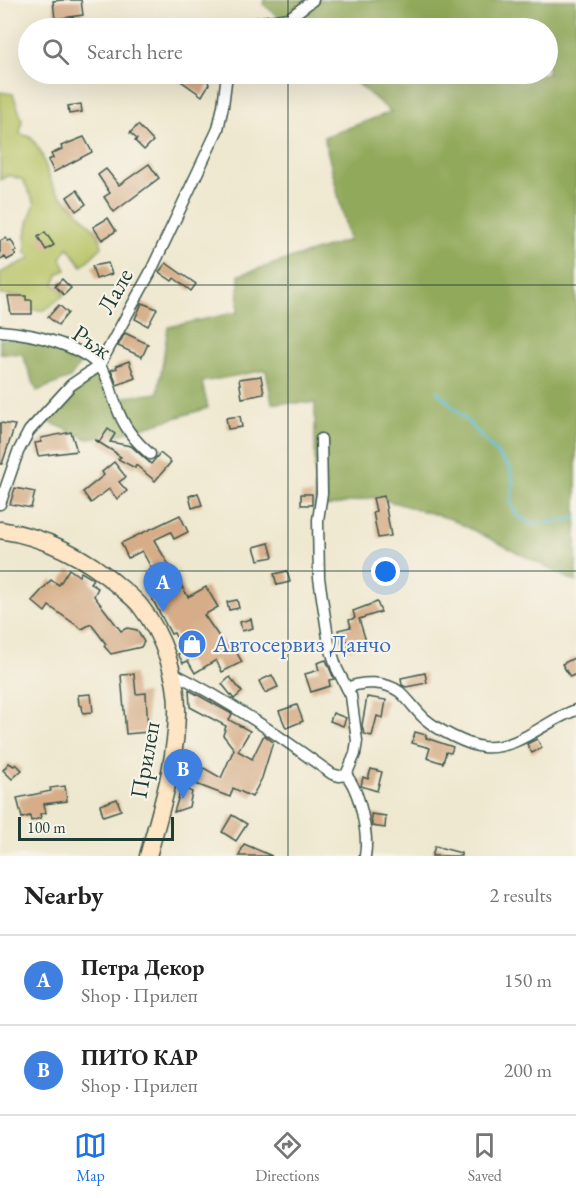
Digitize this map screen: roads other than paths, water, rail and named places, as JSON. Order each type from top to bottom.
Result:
[{"type":"street","points":[[289,18],[313,0]]},
{"type":"street","name":"Лале","points":[[0,504],[18,452],[29,431],[71,385],[99,366],[150,273],[218,129],[224,106],[226,84]]},
{"type":"street","name":"Ръж","points":[[0,331],[56,342],[99,366],[106,375],[124,425],[132,438],[150,454]]},
{"type":"street","points":[[321,439],[322,494],[318,520],[319,578],[329,644],[353,706],[357,741],[355,754],[346,775]]},
{"type":"street","name":"Прилеп","points":[[0,530],[24,534],[57,546],[86,561],[114,581],[141,606],[163,647],[171,672],[177,711],[174,750],[150,855]]},
{"type":"street","points":[[171,672],[253,720],[332,774],[346,775]]},
{"type":"street","points":[[347,688],[356,684],[379,684],[399,691],[425,719],[438,728],[482,747],[514,744],[546,723],[576,710]]},
{"type":"street","points":[[346,775],[353,783],[367,837],[365,856]]},
{"type":"waterway","points":[[437,391],[510,468],[513,483],[511,502],[516,515],[533,525],[576,518]]},
{"type":"place","name":"Петра Декор","points":[[163,612]]},
{"type":"place","name":"Автосервиз Данчо","points":[[192,644]]},
{"type":"place","name":"ПИТО КАР","points":[[183,799]]}]
